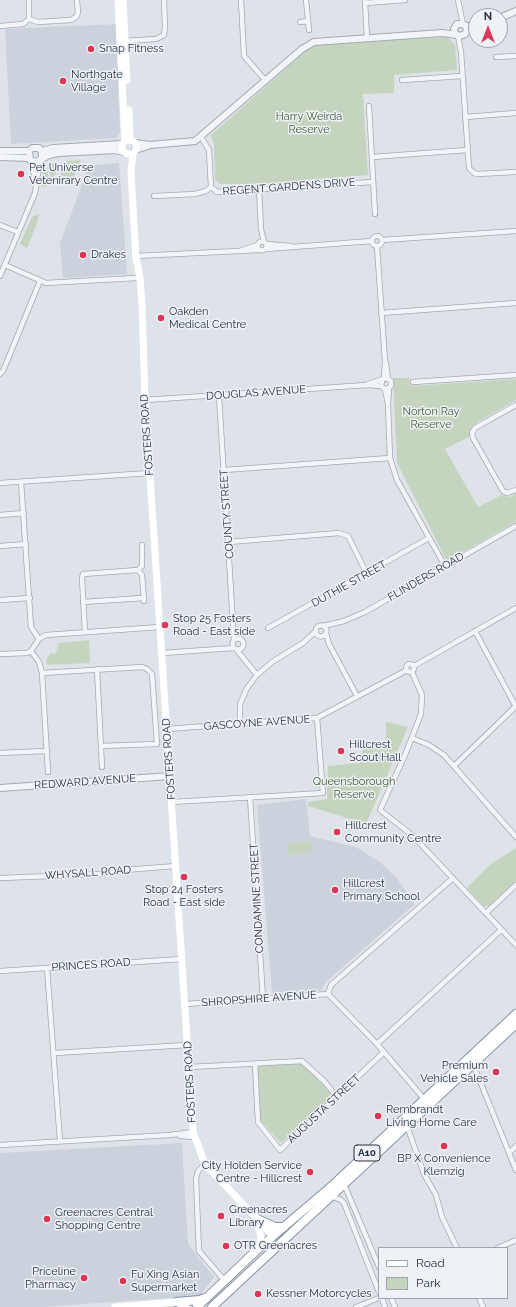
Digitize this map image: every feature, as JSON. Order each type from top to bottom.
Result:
[{"type":"highway","name":"A10","points":[[197,1307],[259,1248],[427,1103],[471,1061],[516,1014]]},
{"type":"highway","name":"A10","points":[[471,1061],[516,1024]]},
{"type":"highway","name":"A10","points":[[212,1307],[344,1184],[404,1124]]},
{"type":"highway","points":[[333,1185],[344,1184]]},
{"type":"highway","points":[[255,1218],[275,1227],[284,1227]]},
{"type":"highway","points":[[274,1236],[281,1244]]},
{"type":"highway","points":[[176,1302],[200,1300],[209,1296]]},
{"type":"main road","name":"FOSTERS ROAD","points":[[118,0],[123,41],[130,145],[136,278],[143,351]]},
{"type":"main road","name":"FOSTERS ROAD","points":[[123,0],[123,41]]},
{"type":"main road","points":[[124,153],[130,145]]},
{"type":"main road","name":"FOSTERS ROAD","points":[[124,153],[131,172]]},
{"type":"main road","name":"FOSTERS ROAD","points":[[136,256],[141,284],[145,400],[194,1134],[205,1164],[255,1218],[274,1236]]},
{"type":"main road","points":[[255,1218],[261,1236],[259,1248]]},
{"type":"main road","points":[[115,1307],[176,1302],[186,1307]]},
{"type":"street","points":[[0,26],[24,24],[29,19],[29,0]]},
{"type":"street","points":[[29,19],[38,22],[71,20],[76,17],[78,13],[77,0]]},
{"type":"street","points":[[123,41],[156,38],[164,35],[166,27],[164,0]]},
{"type":"street","points":[[241,0],[244,56],[266,81]]},
{"type":"street","points":[[306,0],[309,30]]},
{"type":"street","points":[[367,38],[365,1],[405,0]]},
{"type":"street","points":[[458,0],[460,26],[454,32],[461,35]]},
{"type":"street","points":[[300,22],[308,21]]},
{"type":"street","points":[[460,26],[467,31],[461,35]]},
{"type":"street","points":[[442,33],[460,26],[468,27]]},
{"type":"street","points":[[0,151],[29,156],[34,162],[53,148],[189,143],[201,137],[307,45],[324,40],[442,33],[461,35],[468,32]]},
{"type":"street","points":[[461,35],[464,117],[469,168],[474,174],[516,172]]},
{"type":"street","points":[[496,57],[516,56]]},
{"type":"street","points":[[402,80],[462,76]]},
{"type":"street","points":[[369,106],[375,214]]},
{"type":"street","points":[[464,117],[516,113]]},
{"type":"street","name":"REGENT GARDENS DRIVE","points":[[201,137],[209,150],[211,187],[217,192],[373,182]]},
{"type":"street","points":[[0,276],[38,185],[41,156],[35,147],[29,156],[35,179],[32,199]]},
{"type":"street","points":[[41,156],[58,153],[116,150],[124,153]]},
{"type":"street","points":[[372,157],[467,150]]},
{"type":"street","points":[[0,157],[29,156]]},
{"type":"street","points":[[154,196],[194,194],[206,191],[211,187]]},
{"type":"street","points":[[259,189],[262,245]]},
{"type":"street","points":[[0,225],[18,232]]},
{"type":"street","points":[[136,256],[244,251],[262,245],[292,246],[372,241],[376,236],[380,237],[382,240],[516,231]]},
{"type":"street","points":[[377,246],[382,240]]},
{"type":"street","points":[[372,241],[377,246],[385,362],[385,384],[388,404],[390,458],[397,480],[445,566]]},
{"type":"street","points":[[5,265],[40,281],[51,283],[136,278]]},
{"type":"street","points":[[0,374],[3,371],[40,281]]},
{"type":"street","points":[[381,313],[516,303]]},
{"type":"street","points":[[413,382],[516,375]]},
{"type":"street","name":"DOUGLAS AVENUE","points":[[145,400],[385,384]]},
{"type":"street","name":"COUNTY STREET","points":[[219,396],[235,640]]},
{"type":"street","points":[[516,405],[475,428],[472,433],[473,438],[503,491],[507,493],[516,490]]},
{"type":"street","points":[[224,470],[390,458]]},
{"type":"street","points":[[0,483],[150,473]]},
{"type":"street","points":[[22,482],[32,627],[39,639]]},
{"type":"street","points":[[0,515],[24,514]]},
{"type":"street","name":"FLINDERS ROAD","points":[[323,626],[334,624],[365,612],[516,526]]},
{"type":"street","points":[[229,542],[339,533],[348,536],[367,574]]},
{"type":"street","name":"DUTHIE STREET","points":[[268,628],[429,538]]},
{"type":"street","points":[[0,546],[26,544]]},
{"type":"street","points":[[85,632],[83,574],[138,570],[142,566],[142,545]]},
{"type":"street","points":[[83,602],[144,600],[142,575],[138,570]]},
{"type":"street","points":[[0,600],[30,598]]},
{"type":"street","points":[[516,608],[414,666],[412,672],[422,695],[421,714],[380,810],[412,835],[516,945]]},
{"type":"street","name":"FLINDERS ROAD","points":[[320,636],[327,632],[334,624]]},
{"type":"street","points":[[307,641],[316,631],[318,626],[323,626],[327,632],[329,644],[357,696]]},
{"type":"street","points":[[0,654],[27,653],[31,651],[39,639],[46,635],[160,627]]},
{"type":"street","points":[[316,631],[329,644]]},
{"type":"street","points":[[454,766],[516,706],[474,631]]},
{"type":"street","points":[[240,724],[240,704],[247,688],[257,675],[272,662],[307,641],[320,636]]},
{"type":"street","points":[[224,647],[235,640],[244,642],[240,656]]},
{"type":"street","points":[[235,640],[235,648],[240,656],[257,675]]},
{"type":"street","points":[[162,653],[224,647],[242,647]]},
{"type":"street","points":[[31,651],[40,662],[42,672],[48,772]]},
{"type":"street","name":"GASCOYNE AVENUE","points":[[167,729],[317,718],[407,670],[408,665],[414,666]]},
{"type":"street","points":[[42,672],[142,667],[147,669],[152,674],[157,744],[101,746]]},
{"type":"street","points":[[97,669],[102,767]]},
{"type":"street","points":[[407,670],[412,672]]},
{"type":"street","points":[[172,802],[323,793],[317,718]]},
{"type":"street","points":[[412,738],[429,745],[454,766],[516,837]]},
{"type":"street","points":[[0,754],[46,751]]},
{"type":"street","name":"REDWARD AVENUE","points":[[0,788],[170,776]]},
{"type":"street","name":"CONDAMINE STREET","points":[[250,797],[263,999]]},
{"type":"street","name":"WHYSALL ROAD","points":[[0,878],[102,874],[111,871],[176,866]]},
{"type":"street","name":"SHROPSHIRE AVENUE","points":[[186,1004],[328,994],[331,985],[453,878]]},
{"type":"street","points":[[486,913],[516,885]]},
{"type":"street","points":[[377,1044],[501,930]]},
{"type":"street","name":"PRINCES ROAD","points":[[0,971],[182,959]]},
{"type":"street","points":[[47,968],[55,1053],[60,1141]]},
{"type":"street","points":[[328,994],[377,1044],[427,1103]]},
{"type":"street","points":[[55,1053],[188,1045]]},
{"type":"street","name":"AUGUSTA STREET","points":[[255,1064],[258,1122],[280,1150],[384,1052]]},
{"type":"street","points":[[190,1068],[302,1061],[324,1081],[337,1097]]},
{"type":"street","points":[[471,1061],[516,1170]]},
{"type":"street","points":[[404,1124],[424,1174],[436,1195],[442,1217],[457,1247]]},
{"type":"street","points":[[0,1145],[194,1134]]},
{"type":"street","points":[[509,1153],[516,1146]]},
{"type":"street","points":[[205,1164],[198,1171],[196,1179],[200,1251],[225,1281]]},
{"type":"street","points":[[344,1184],[378,1264]]},
{"type":"street","points":[[331,1196],[341,1200],[344,1204],[378,1290]]},
{"type":"street","points":[[500,1247],[516,1240]]},
{"type":"street","points":[[361,1248],[370,1244]]},
{"type":"street","points":[[356,1307],[378,1299]]},
{"type":"shaded area","name":"Northgate Village","points":[[116,24],[120,133],[116,138],[11,144],[5,29]]},
{"type":"shaded area","points":[[119,163],[127,274],[63,278],[60,243],[89,166]]},
{"type":"shaded area","name":"Hillcrest Primary School","points":[[306,799],[310,836],[356,847],[381,863],[396,877],[415,904],[327,981],[321,990],[272,993],[257,805]]},
{"type":"shaded area","name":"Greenacres Central Shopping Centre","points":[[182,1143],[188,1244],[214,1277],[199,1296],[42,1307],[0,1307],[0,1153]]},
{"type":"green space","name":"Harry Weirda Reserve","points":[[447,37],[455,45],[457,70],[394,75],[394,93],[363,94],[368,175],[258,184],[220,184],[215,179],[214,145],[211,135],[308,49],[320,43]]},
{"type":"green space","points":[[81,160],[73,179],[60,175],[66,161]]},
{"type":"green space","points":[[52,163],[59,166],[51,183],[49,166]]},
{"type":"green space","points":[[47,168],[49,180],[46,187],[41,186],[43,169]]},
{"type":"green space","points":[[39,214],[27,248],[20,244],[32,217]]},
{"type":"green space","name":"Norton Ray Reserve","points":[[393,378],[409,378],[410,386],[516,379],[516,400],[478,422],[471,428],[469,437],[445,449],[478,507],[501,495],[510,497],[516,494],[516,522],[447,561],[397,463]]},
{"type":"green space","points":[[89,640],[90,663],[47,665],[46,660],[51,653],[55,654],[59,643]]},
{"type":"green space","name":"Queensborough Reserve","points":[[386,722],[408,727],[366,824],[308,806],[308,802],[327,799],[328,766],[359,763],[365,741],[386,745]]},
{"type":"green space","points":[[312,841],[312,853],[288,855],[288,843]]},
{"type":"green space","points":[[516,848],[516,881],[489,906],[484,906],[467,888],[491,864]]},
{"type":"green space","points":[[302,1063],[333,1095],[281,1143],[260,1120],[257,1066]]},
{"type":"place","name":"Snap Fitness","points":[[91,49]]},
{"type":"place","name":"Northgate Village","points":[[63,81]]},
{"type":"place","name":"Pet Universe Vetenirary Centre","points":[[21,174]]},
{"type":"place","name":"Drakes","points":[[83,255]]},
{"type":"place","name":"Oakden Medical Centre","points":[[161,318]]},
{"type":"place","name":"Stop 25 Fosters Road - East side","points":[[165,625]]},
{"type":"place","name":"Hillcrest Scout Hall","points":[[341,751]]},
{"type":"place","name":"Hillcrest Community Centre","points":[[337,832]]},
{"type":"place","name":"Stop 24 Fosters Road - East side","points":[[184,877]]},
{"type":"place","name":"Hillcrest Primary School","points":[[335,890]]},
{"type":"place","name":"Premium Vehicle Sales","points":[[496,1072]]},
{"type":"place","name":"Rembrandt Living Home Care","points":[[378,1116]]},
{"type":"place","name":"BP X Convenience Klemzig","points":[[444,1146]]},
{"type":"place","name":"City Holden Service Centre - Hillcrest","points":[[310,1172]]},
{"type":"place","name":"Greenacres Library","points":[[221,1216]]},
{"type":"place","name":"Greenacres Central Shopping Centre","points":[[47,1219]]},
{"type":"place","name":"OTR Greenacres","points":[[226,1246]]},
{"type":"place","name":"Priceline Pharmacy","points":[[84,1278]]},
{"type":"place","name":"Fu Xing Asian Supermarket","points":[[123,1281]]},
{"type":"place","name":"Kessner Motorcycles","points":[[258,1294]]}]
